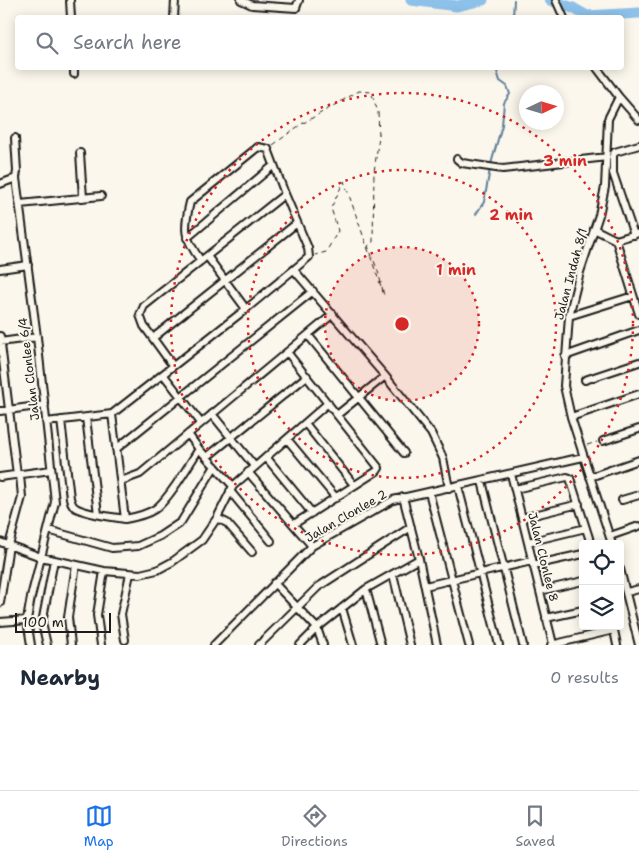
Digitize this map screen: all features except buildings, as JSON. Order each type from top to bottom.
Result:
[{"type":"street","points":[[70,0],[71,15]]},
{"type":"street","points":[[174,15],[175,0]]},
{"type":"street","points":[[241,0],[252,5],[296,8],[299,0]]},
{"type":"street","points":[[556,0],[562,14]]},
{"type":"street","points":[[599,70],[639,120]]},
{"type":"street","name":"Jalan Indah 8/1","points":[[611,540],[583,457],[564,386],[569,316],[580,272],[599,215],[605,187],[608,119],[619,97]]},
{"type":"street","name":"Jalan Clonlee 6/4","points":[[15,138],[16,178],[37,337],[55,502],[30,597],[27,620],[31,645]]},
{"type":"street","points":[[594,229],[616,240],[637,234],[613,173],[613,155],[615,152],[639,145]]},
{"type":"street","points":[[46,422],[112,414],[246,309],[309,257],[308,248],[268,149],[258,147],[190,202],[187,215],[188,243],[226,282],[246,309]]},
{"type":"street","points":[[80,153],[83,198]]},
{"type":"street","points":[[457,159],[462,163],[503,169],[536,167],[607,157]]},
{"type":"street","points":[[187,238],[274,165]]},
{"type":"street","points":[[0,184],[16,178]]},
{"type":"street","points":[[173,366],[144,326],[140,314],[144,306],[285,194]]},
{"type":"street","points":[[20,204],[101,196]]},
{"type":"street","points":[[153,338],[226,282],[297,223]]},
{"type":"street","points":[[616,240],[639,314]]},
{"type":"street","points":[[0,269],[28,264]]},
{"type":"street","points":[[294,270],[333,314],[431,433],[443,458],[449,488]]},
{"type":"street","points":[[116,450],[313,291]]},
{"type":"street","points":[[569,316],[633,296]]},
{"type":"street","points":[[121,481],[140,474],[333,314]]},
{"type":"street","points":[[565,356],[639,330]]},
{"type":"street","points":[[308,336],[404,453]]},
{"type":"street","points":[[0,603],[9,546],[22,497],[0,340],[37,337]]},
{"type":"street","points":[[288,352],[379,468],[377,472],[294,524]]},
{"type":"street","points":[[585,380],[639,362]]},
{"type":"street","points":[[163,374],[201,423]]},
{"type":"street","points":[[207,457],[307,376]]},
{"type":"street","points":[[337,415],[385,376]]},
{"type":"street","points":[[571,417],[639,394]]},
{"type":"street","points":[[0,542],[41,557],[104,572],[130,574],[150,572],[172,562],[202,540],[218,518],[231,489],[248,472],[328,404]]},
{"type":"street","points":[[0,411],[45,405]]},
{"type":"street","points":[[112,414],[125,519]]},
{"type":"street","points":[[212,414],[255,467]]},
{"type":"street","points":[[86,418],[98,514]]},
{"type":"street","points":[[61,420],[72,505],[76,509],[98,514],[125,519],[144,515],[156,508],[199,449]]},
{"type":"street","points":[[305,423],[354,485]]},
{"type":"street","points":[[603,441],[639,429]]},
{"type":"street","points":[[188,434],[215,466],[271,541]]},
{"type":"street","points":[[287,439],[336,498]]},
{"type":"street","points":[[266,457],[312,513]]},
{"type":"street","name":"Jalan Clonlee 2","points":[[214,645],[221,642],[274,583],[312,546],[393,500],[583,457]]},
{"type":"street","points":[[590,477],[639,460]]},
{"type":"street","points":[[48,530],[112,548],[138,546],[160,536],[182,522],[215,466]]},
{"type":"street","points":[[0,477],[51,470]]},
{"type":"street","points":[[248,472],[312,546]]},
{"type":"street","name":"Jalan Clonlee 8","points":[[511,474],[540,591],[551,645]]},
{"type":"street","points":[[514,489],[570,478],[590,540]]},
{"type":"street","points":[[482,481],[523,645]]},
{"type":"street","points":[[458,486],[499,645]]},
{"type":"street","points":[[429,492],[469,645]]},
{"type":"street","points":[[622,500],[639,495]]},
{"type":"street","points":[[403,497],[419,558],[437,645]]},
{"type":"street","points":[[522,518],[579,504]]},
{"type":"street","points":[[218,518],[227,523],[252,552]]},
{"type":"street","points":[[610,536],[639,526]]},
{"type":"street","points":[[259,645],[318,587],[411,528]]},
{"type":"street","points":[[528,542],[586,528]]},
{"type":"street","points":[[425,586],[503,568],[579,555]]},
{"type":"street","points":[[300,645],[317,628],[366,589],[419,558]]},
{"type":"street","points":[[47,645],[42,623],[54,560]]},
{"type":"street","points":[[71,645],[68,617],[76,565]]},
{"type":"street","points":[[101,645],[97,615],[104,572]]},
{"type":"street","points":[[125,640],[121,614],[130,574]]},
{"type":"street","points":[[393,574],[410,645]]},
{"type":"street","points":[[540,591],[579,582]]},
{"type":"street","points":[[624,582],[637,626],[638,645]]},
{"type":"street","points":[[274,583],[317,628],[324,645]]},
{"type":"street","points":[[366,589],[381,645]]},
{"type":"street","points":[[627,592],[639,589]]},
{"type":"street","points":[[342,608],[353,645]]},
{"type":"street","points":[[546,618],[579,611]]},
{"type":"street","points":[[0,622],[27,620]]},
{"type":"street","points":[[551,645],[607,630]]},
{"type":"street","points":[[614,630],[617,645]]},
{"type":"path","points":[[268,149],[284,136],[358,91],[371,92],[378,112],[379,136],[374,172],[373,242],[368,246],[378,271],[384,295],[344,181],[330,208],[338,231],[326,252],[309,257]]},
{"type":"path","points":[[580,447],[603,441]]},
{"type":"waterway","points":[[411,0],[457,6],[483,0]]},
{"type":"waterway","points":[[513,15],[514,0]]},
{"type":"waterway","points":[[550,0],[573,8],[585,15]]},
{"type":"waterway","points":[[604,15],[639,13]]},
{"type":"waterway","points":[[491,164],[502,125],[504,103],[510,94],[507,86],[500,81],[497,70]]},
{"type":"waterway","points":[[476,214],[484,202],[490,169]]}]
